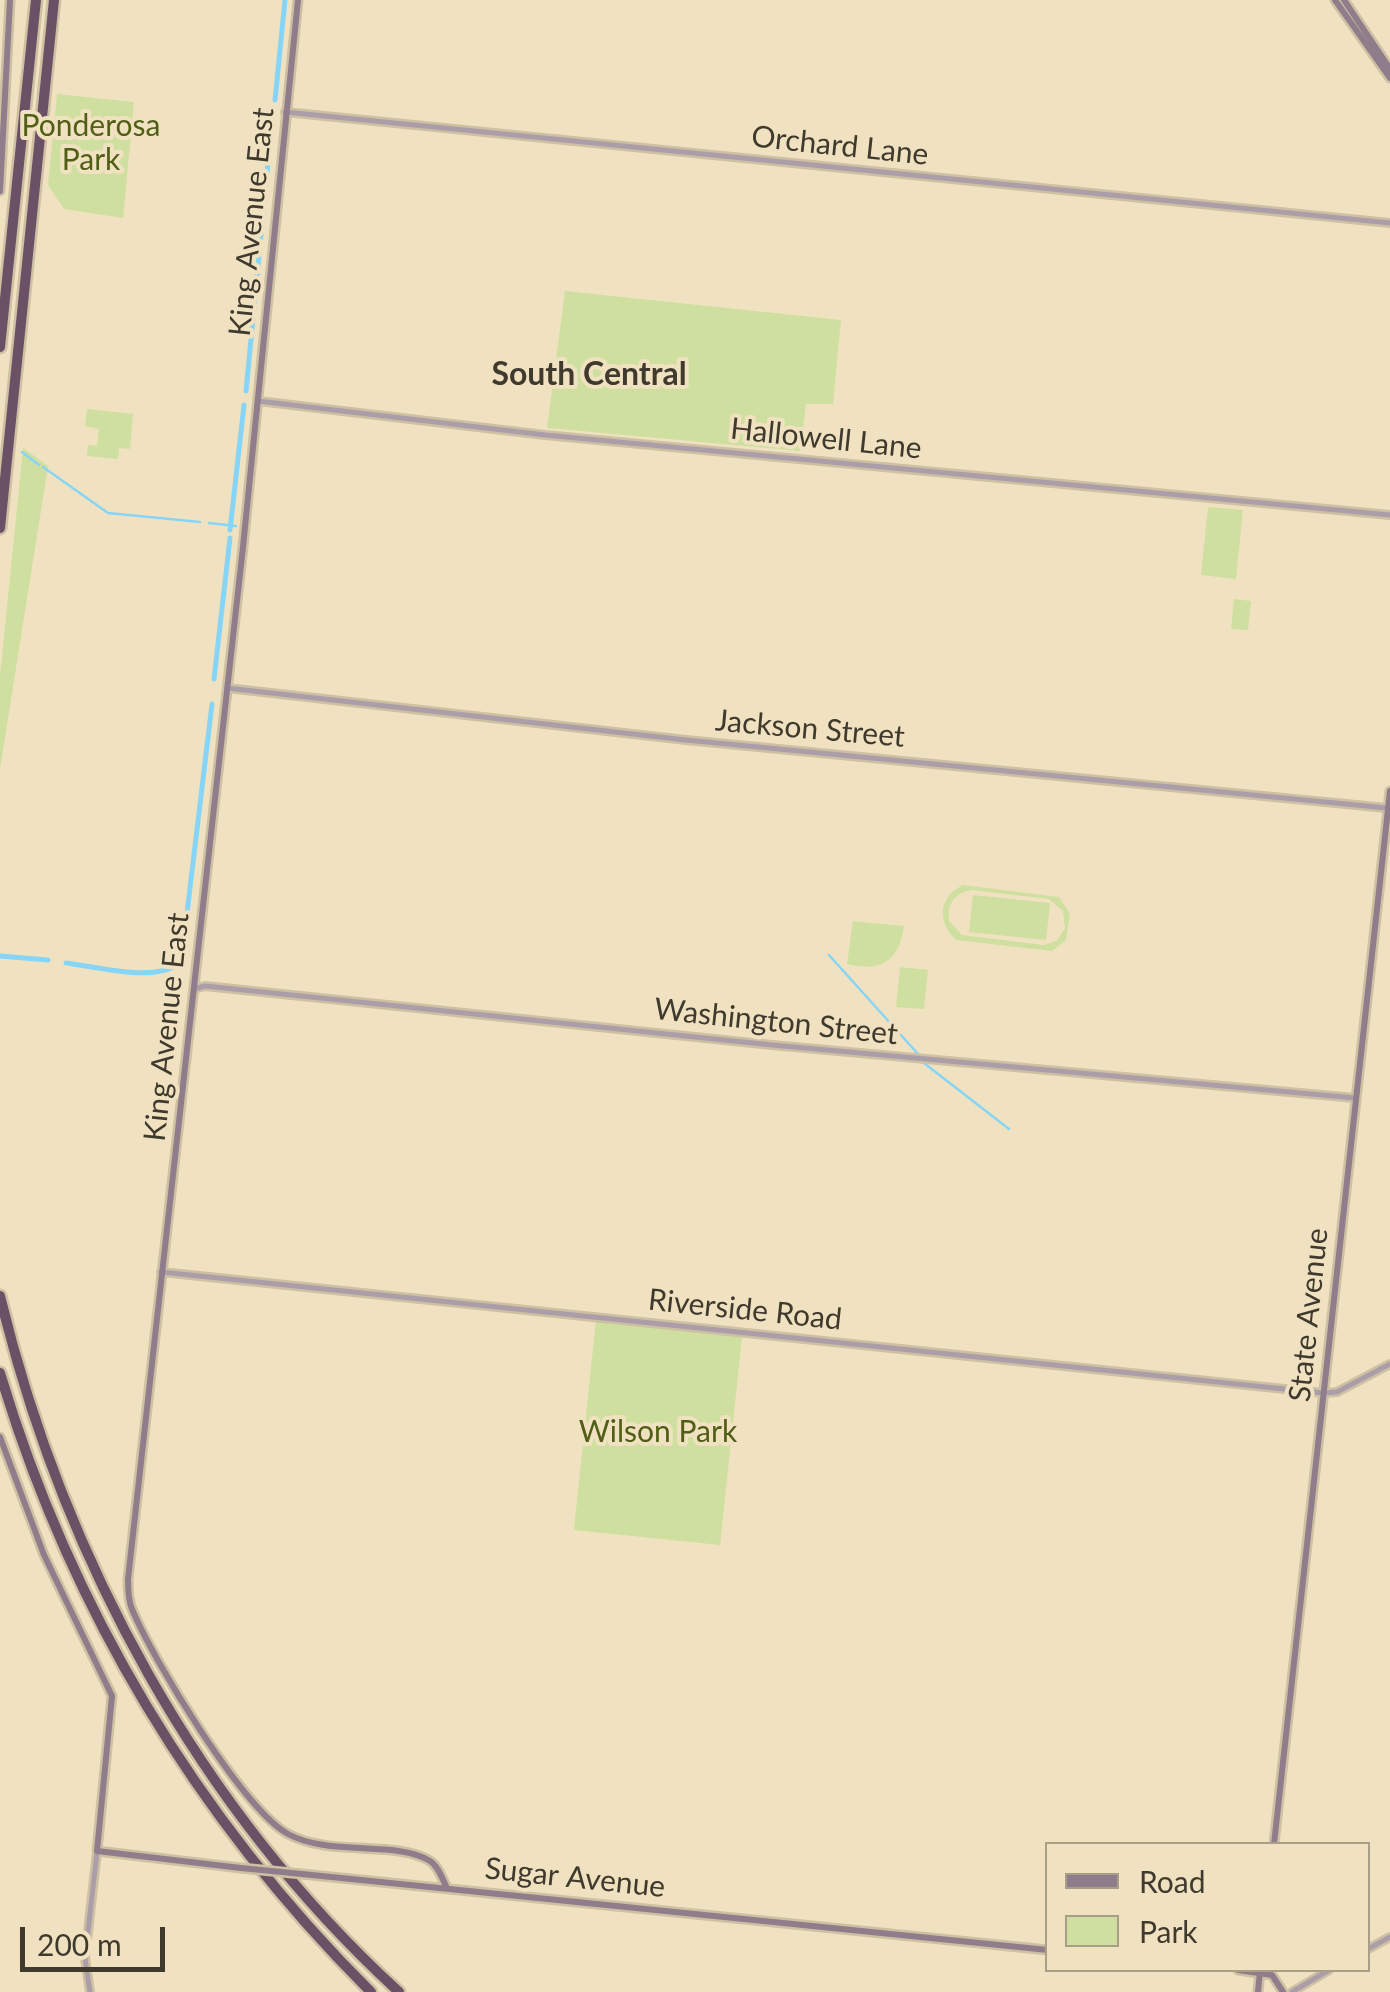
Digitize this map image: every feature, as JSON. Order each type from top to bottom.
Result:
[{"type":"highway","points":[[0,347],[36,0]]},
{"type":"highway","points":[[0,528],[54,0]]},
{"type":"highway","points":[[0,1296],[52,1470],[76,1530],[136,1652],[247,1823],[330,1922],[398,1992]]},
{"type":"highway","points":[[0,1373],[58,1538],[119,1662],[232,1836],[292,1909],[371,1992]]},
{"type":"main road","points":[[0,191],[10,0]]},
{"type":"main road","name":"King Avenue East","points":[[298,0],[258,401],[128,1579],[132,1609],[193,1715],[262,1814],[288,1834],[318,1845],[416,1856],[434,1863],[446,1886]]},
{"type":"main road","points":[[1335,0],[1390,78]]},
{"type":"main road","points":[[1344,0],[1390,69]]},
{"type":"main road","name":"State Avenue","points":[[1274,1842],[1390,791]]},
{"type":"main road","points":[[0,1437],[44,1555],[112,1696],[113,1720],[98,1851]]},
{"type":"main road","name":"Sugar Avenue","points":[[98,1851],[1045,1950]]},
{"type":"main road","points":[[1265,1972],[1274,1976],[1282,1989]]},
{"type":"street","name":"Orchard Lane","points":[[285,112],[1390,223]]},
{"type":"street","name":"Hallowell Lane","points":[[258,401],[545,435],[1390,514]]},
{"type":"street","name":"Jackson Street","points":[[227,688],[704,742],[1389,808]]},
{"type":"street","name":"Washington Street","points":[[194,989],[205,986],[772,1045],[1355,1098]]},
{"type":"street","name":"Riverside Road","points":[[161,1272],[1323,1392]]},
{"type":"street","points":[[1323,1392],[1338,1392],[1390,1364]]},
{"type":"street","points":[[90,1992],[85,1958],[98,1851]]},
{"type":"street","points":[[1292,1992],[1325,1972]]},
{"type":"street","points":[[1282,1989],[1300,1985]]},
{"type":"green space","name":"Ponderosa Park","points":[[57,94],[134,102],[123,218],[64,209],[48,185]]},
{"type":"green space","points":[[565,291],[841,320],[833,404],[806,404],[800,451],[547,428]]},
{"type":"green space","points":[[87,409],[133,414],[130,449],[119,448],[118,459],[87,456],[88,445],[97,446],[99,429],[85,426]]},
{"type":"green space","points":[[23,448],[48,466],[0,769],[0,676]]},
{"type":"green space","points":[[1208,507],[1243,510],[1236,579],[1201,575]]},
{"type":"green space","points":[[1234,599],[1251,601],[1248,630],[1231,629]]},
{"type":"green space","points":[[963,885],[1059,897],[1070,914],[1066,940],[1052,951],[956,940],[943,918],[945,903]],"holes":[[[972,890],[1049,899],[1063,911],[1065,929],[1056,941],[1044,945],[962,935],[949,921],[953,900]]]},
{"type":"green space","points":[[973,895],[1050,903],[1046,940],[969,932]]},
{"type":"green space","points":[[853,921],[904,926],[893,956],[879,965],[847,964]]},
{"type":"green space","points":[[900,967],[928,970],[924,1009],[896,1007]]},
{"type":"green space","name":"Wilson Park","points":[[596,1320],[742,1337],[720,1545],[574,1530]]},
{"type":"waterway","points":[[275,100],[285,0]]},
{"type":"waterway","points":[[246,391],[272,120]]},
{"type":"waterway","points":[[230,530],[244,405]]},
{"type":"waterway","points":[[22,452],[39,465]]},
{"type":"waterway","points":[[43,467],[108,513],[200,522]]},
{"type":"waterway","points":[[209,523],[236,526]]},
{"type":"waterway","points":[[214,679],[230,538]]},
{"type":"waterway","points":[[66,963],[141,973],[181,963],[212,704]]},
{"type":"waterway","points":[[829,955],[918,1054]]},
{"type":"waterway","points":[[0,956],[48,960]]},
{"type":"waterway","points":[[920,1060],[1009,1129]]},
{"type":"district","name":"South Central","points":[[589,375]]}]
